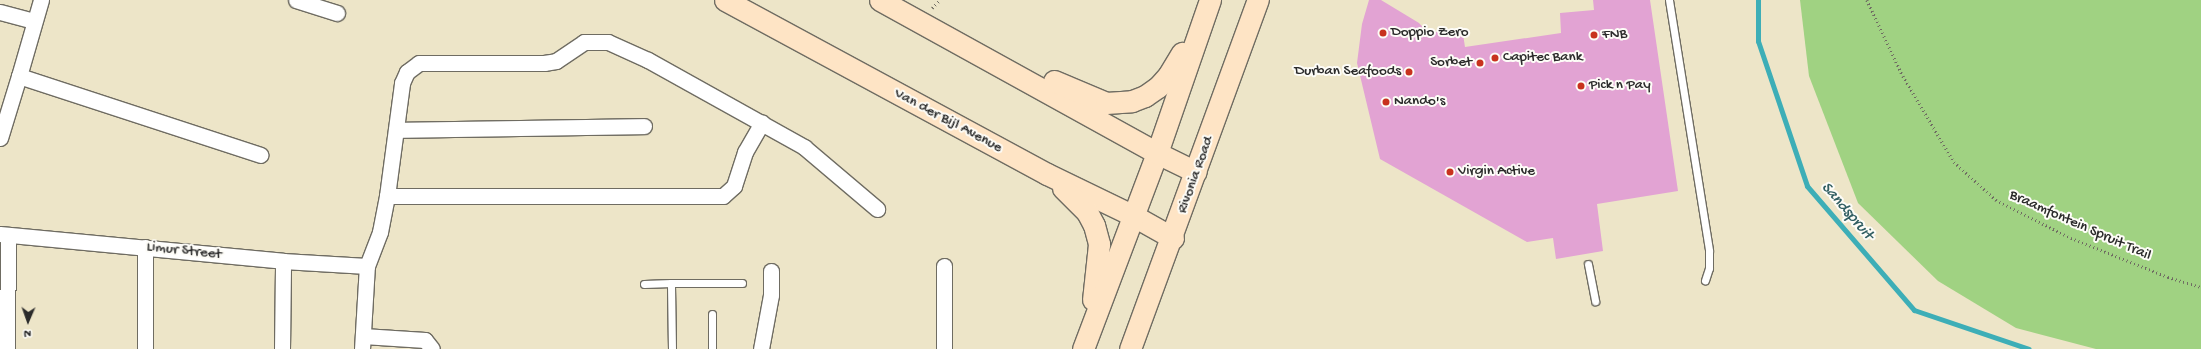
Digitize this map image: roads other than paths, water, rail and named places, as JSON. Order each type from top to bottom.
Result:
[{"type":"main road","name":"Van der Bijl Avenue","points":[[725,0],[1047,174],[1132,215],[1173,238]]},
{"type":"main road","points":[[880,0],[934,28],[1157,153],[1196,172]]},
{"type":"main road","points":[[934,28],[1092,99],[1119,103],[1145,96],[1168,76],[1209,0]]},
{"type":"main road","points":[[1083,349],[1132,215],[1157,153],[1209,0]]},
{"type":"main road","name":"Rivonia Road","points":[[1130,349],[1173,238],[1258,0]]},
{"type":"main road","points":[[1047,174],[1078,201],[1094,225],[1098,244],[1093,280],[1092,321]]},
{"type":"street","points":[[0,138],[41,0]]},
{"type":"street","points":[[296,0],[337,13]]},
{"type":"street","points":[[0,12],[34,21]]},
{"type":"street","points":[[432,349],[424,340],[363,342],[367,266],[380,232],[387,196],[403,77],[412,66],[425,63],[556,62],[584,42],[595,41],[625,48],[762,122],[804,147],[876,209]]},
{"type":"street","points":[[19,76],[260,155]]},
{"type":"street","points":[[387,196],[723,196],[734,186],[745,152],[762,122]]},
{"type":"street","points":[[396,130],[644,126]]},
{"type":"street","points":[[4,235],[7,349]]},
{"type":"street","name":"Limur Street","points":[[4,235],[283,261],[367,266]]},
{"type":"street","points":[[145,247],[146,349]]},
{"type":"street","points":[[282,349],[283,261]]},
{"type":"street","points":[[944,266],[944,349]]},
{"type":"street","points":[[761,349],[771,295],[771,271]]},
{"type":"lane","points":[[1669,0],[1709,251],[1709,268],[1705,280]]},
{"type":"lane","points":[[1588,264],[1595,301]]},
{"type":"lane","points":[[671,283],[672,349]]},
{"type":"lane","points":[[644,284],[742,283]]},
{"type":"lane","points":[[712,314],[712,349]]},
{"type":"waterway","name":"Sandspruit","points":[[1758,0],[1758,41],[1807,186],[1914,310],[2029,349]]},
{"type":"place","name":"Doppio Zero","points":[[1383,33]]},
{"type":"place","name":"FNB","points":[[1594,35]]},
{"type":"place","name":"Capitec Bank","points":[[1495,58]]},
{"type":"place","name":"Sorbet","points":[[1480,63]]},
{"type":"place","name":"Durban Seafoods","points":[[1409,72]]},
{"type":"place","name":"Pick n Pay","points":[[1581,86]]},
{"type":"place","name":"Nando's","points":[[1386,102]]},
{"type":"place","name":"Virgin Active","points":[[1450,172]]}]
